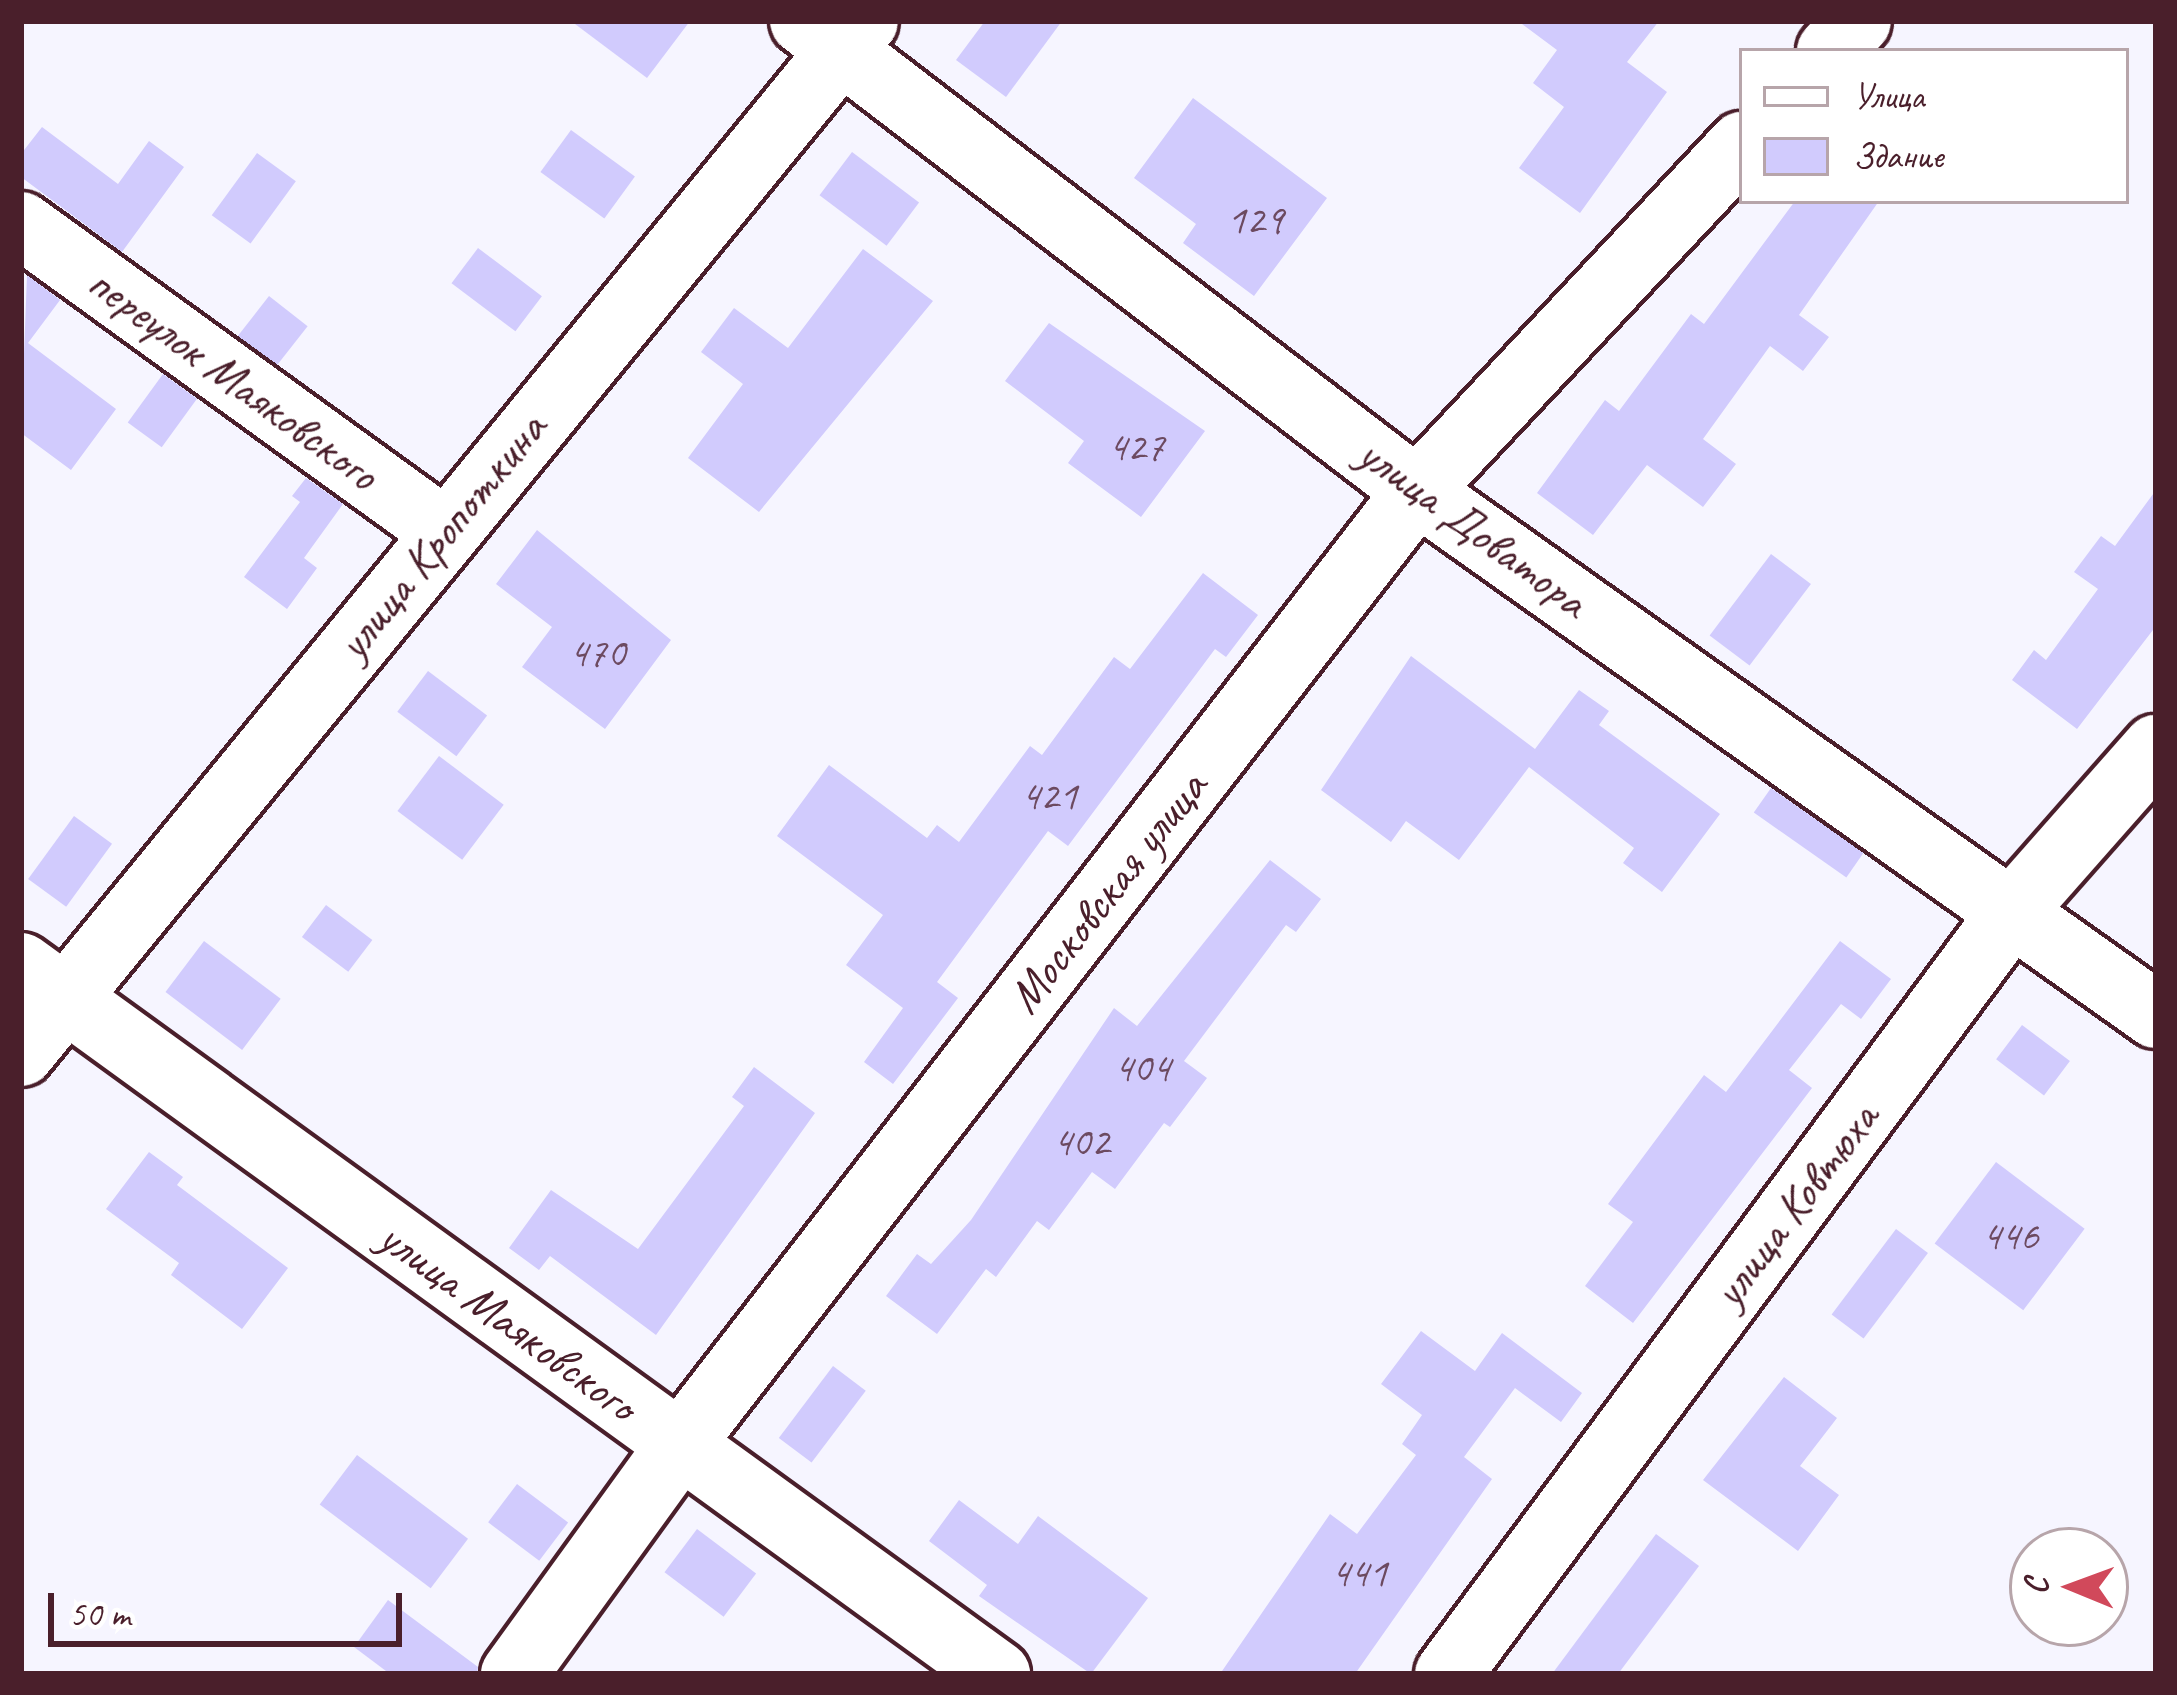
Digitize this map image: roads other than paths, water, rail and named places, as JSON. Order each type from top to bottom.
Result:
[{"type":"street","points":[[1833,48],[1858,21]]},
{"type":"street","name":"улица Доватора","points":[[837,30],[1418,491],[2014,909],[2156,1015]]},
{"type":"street","name":"улица Кропоткина","points":[[21,1053],[43,982],[444,531],[837,30]]},
{"type":"street","name":"Московская улица","points":[[514,1674],[679,1445],[1418,491],[1739,148]]},
{"type":"street","name":"переулок Маяковского","points":[[21,225],[444,531]]},
{"type":"street","name":"улица Ковтюха","points":[[1448,1674],[2014,909],[2156,748]]},
{"type":"street","name":"улица Маяковского","points":[[43,982],[990,1672]]}]
